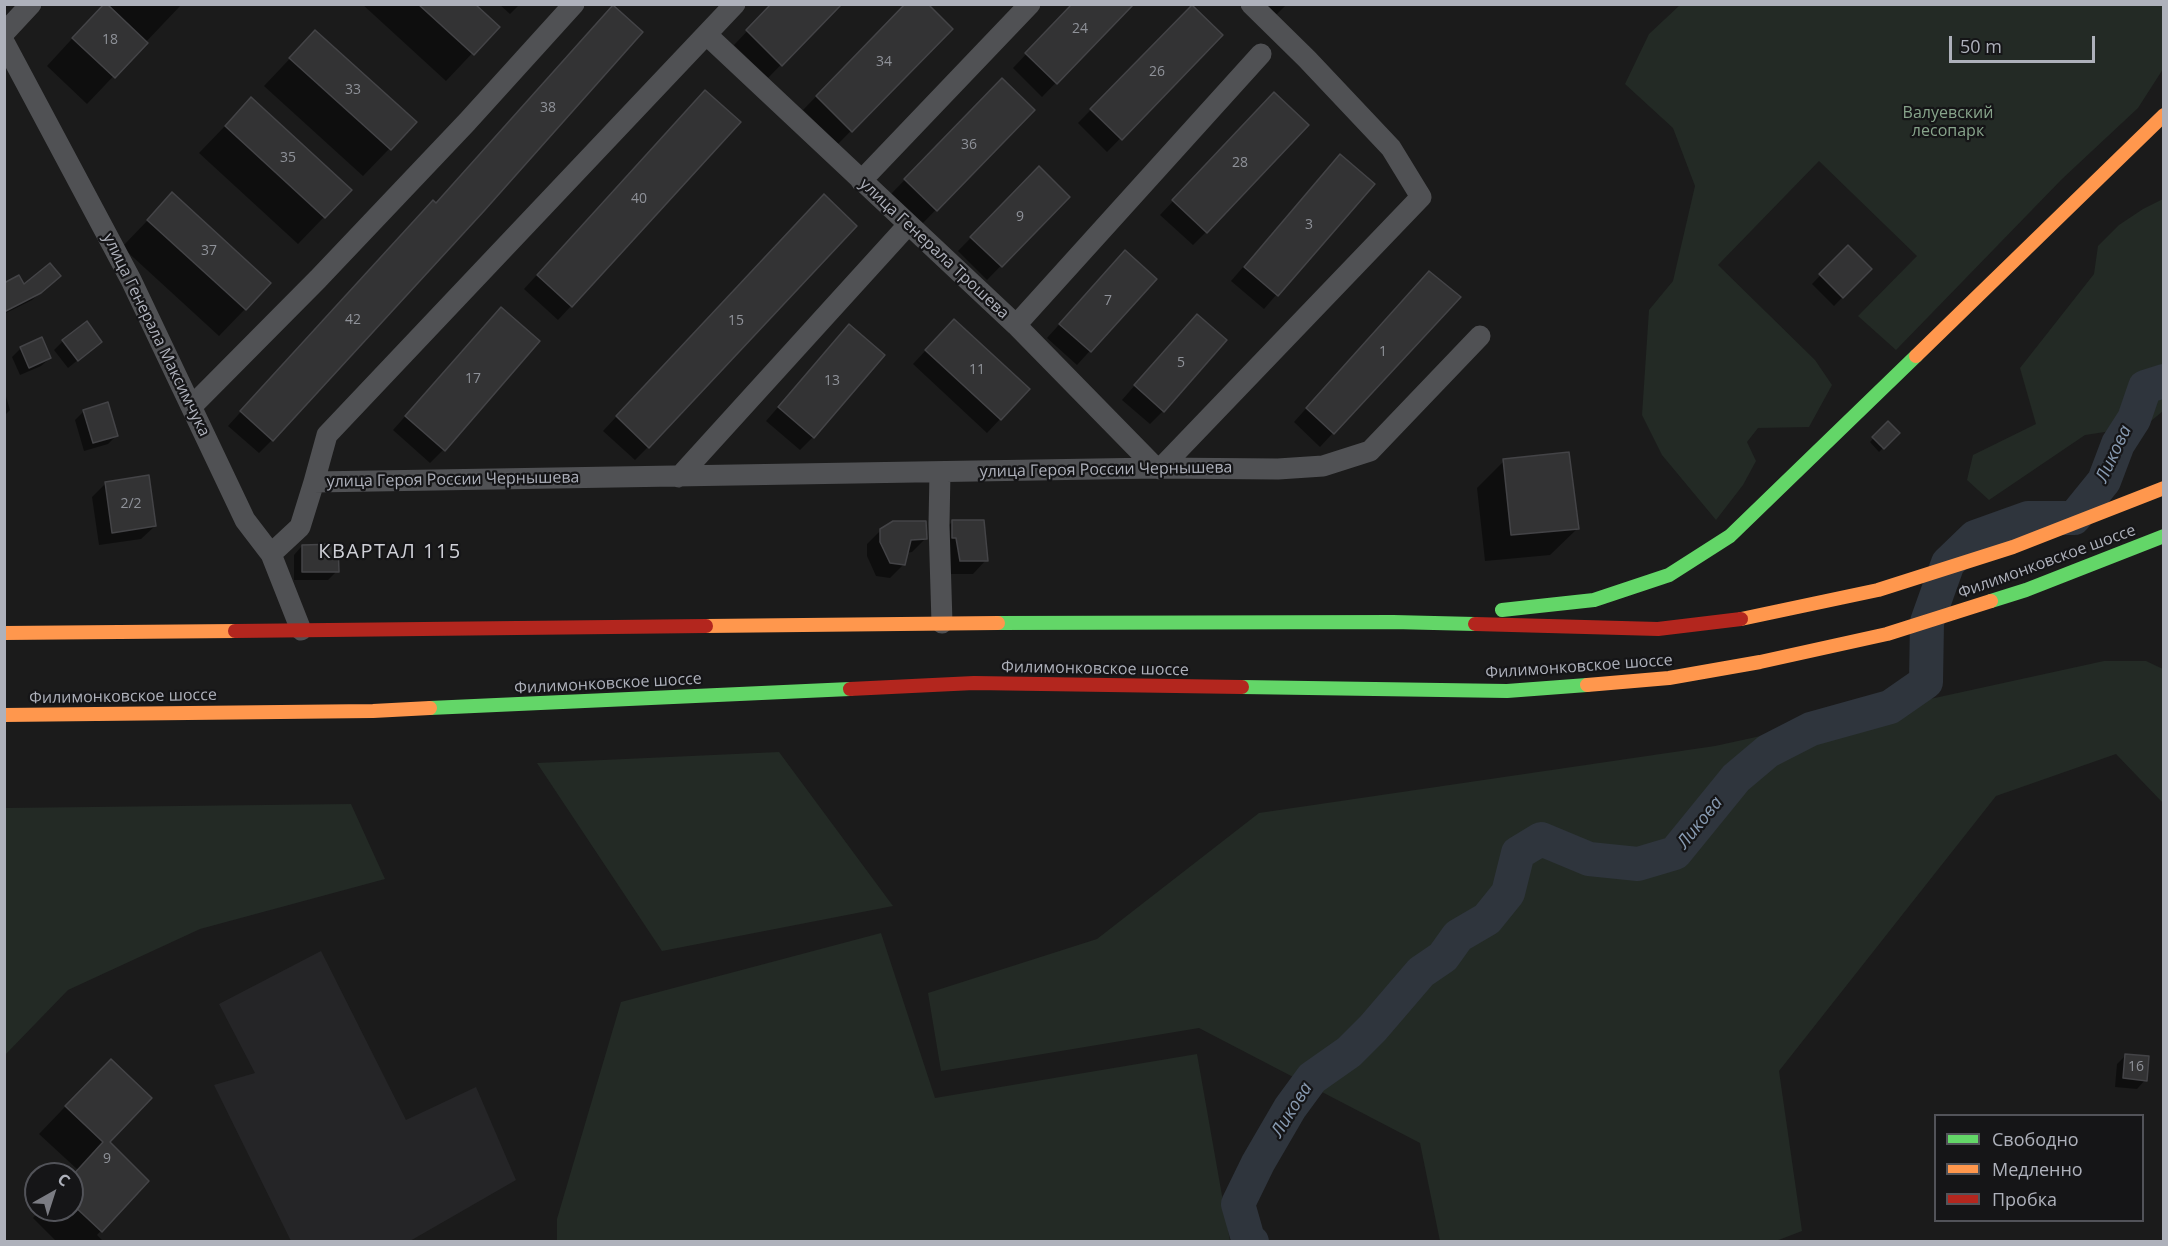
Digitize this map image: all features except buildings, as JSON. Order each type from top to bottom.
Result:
[{"type":"main road","points":[[1392,622],[1594,600],[1669,575],[1730,536],[2163,115]]},
{"type":"main road","name":"Филимонковское шоссе","points":[[4,633],[942,623],[1392,622],[1658,629],[1755,617],[1889,586],[2013,547],[2163,488]]},
{"type":"main road","name":"Филимонковское шоссе","points":[[4,715],[373,711],[974,683],[1507,691],[1669,678],[1760,662],[1887,633],[2026,590],[2163,536]]},
{"type":"street","points":[[4,33],[31,4]]},
{"type":"street","points":[[192,406],[318,279],[467,122],[574,4]]},
{"type":"street","points":[[314,482],[327,435],[735,4]]},
{"type":"street","points":[[861,181],[1030,4]]},
{"type":"street","points":[[1158,468],[1421,197],[1391,148],[1307,59],[1251,4]]},
{"type":"street","name":"улица Генерала Трошева","points":[[707,35],[1016,325],[1158,468]]},
{"type":"street","name":"улица Генерала Максимчука","points":[[4,42],[131,280],[245,520],[271,554],[301,630]]},
{"type":"street","points":[[1016,325],[1261,54]]},
{"type":"street","points":[[680,477],[909,225]]},
{"type":"street","name":"улица Героя России Чернышева","points":[[271,554],[300,527],[314,482],[1158,468],[1278,469],[1323,466],[1370,451],[1480,336]]},
{"type":"street","points":[[940,472],[942,623]]},
{"type":"shaded area","points":[[321,951],[406,1120],[476,1087],[516,1180],[410,1241],[291,1241],[214,1085],[255,1073],[219,1004]]},
{"type":"green space","name":"Валуевский лесопарк","points":[[1680,5],[2163,5],[2163,69],[2138,108],[2062,179],[1896,350],[1858,316],[1917,256],[1819,161],[1718,265],[1815,360],[1832,385],[1809,427],[1758,428],[1747,442],[1756,461],[1743,485],[1716,520],[1662,455],[1642,415],[1649,310],[1673,281],[1695,186],[1673,128],[1625,84],[1649,34]]},
{"type":"green space","points":[[2163,199],[2163,411],[2145,426],[2085,435],[1989,500],[1967,480],[1973,455],[2036,424],[2020,368],[2094,274],[2098,246],[2119,225]]},
{"type":"green space","points":[[2104,661],[2146,661],[2163,669],[2163,803],[2116,754],[1996,796],[1779,1071],[1802,1231],[1776,1241],[1440,1241],[1420,1143],[1199,1028],[941,1071],[928,993],[1097,939],[1259,813],[1715,746]]},
{"type":"green space","points":[[779,752],[893,906],[662,951],[537,763]]},
{"type":"green space","points":[[351,804],[385,879],[200,929],[68,990],[5,1055],[5,808]]},
{"type":"green space","points":[[881,933],[935,1098],[1197,1054],[1230,1241],[557,1241],[557,1219],[621,1002]]},
{"type":"waterway","name":"Ликова","points":[[1252,1242],[1248,1239],[1238,1204],[1258,1163],[1290,1108],[1312,1078],[1349,1052],[1421,972],[1443,957],[1458,936],[1487,919],[1508,893],[1518,853],[1541,839],[1589,859],[1638,864],[1675,853],[1736,778],[1768,751],[1811,729],[1890,707],[1926,682],[1927,622],[1948,563],[1975,537],[2028,518],[2074,518],[2104,481],[2118,444],[2134,419],[2145,387],[2164,381]]},
{"type":"traffic: fast","points":[[1502,610],[1594,600],[1669,575],[1730,536],[1916,356]]},
{"type":"traffic: fast","points":[[1991,601],[2026,590],[2164,536]]},
{"type":"traffic: fast","points":[[998,623],[1393,622],[1475,624]]},
{"type":"traffic: fast","points":[[1242,687],[1507,691],[1587,685]]},
{"type":"traffic: fast","points":[[430,708],[850,689]]},
{"type":"traffic: slow","points":[[1916,356],[2164,115]]},
{"type":"traffic: slow","points":[[1741,619],[1878,590],[2013,547],[2164,488]]},
{"type":"traffic: slow","points":[[1587,685],[1669,678],[1760,662],[1887,634],[1991,601]]},
{"type":"traffic: slow","points":[[706,626],[998,623]]},
{"type":"traffic: slow","points":[[4,633],[235,631]]},
{"type":"traffic: slow","points":[[4,715],[373,711],[430,708]]},
{"type":"traffic: jam","points":[[1475,624],[1658,629],[1741,619]]},
{"type":"traffic: jam","points":[[235,631],[706,626]]},
{"type":"traffic: jam","points":[[850,689],[974,683],[1242,687]]},
{"type":"district","name":"КВАРТАЛ 115","points":[[390,552]]}]
